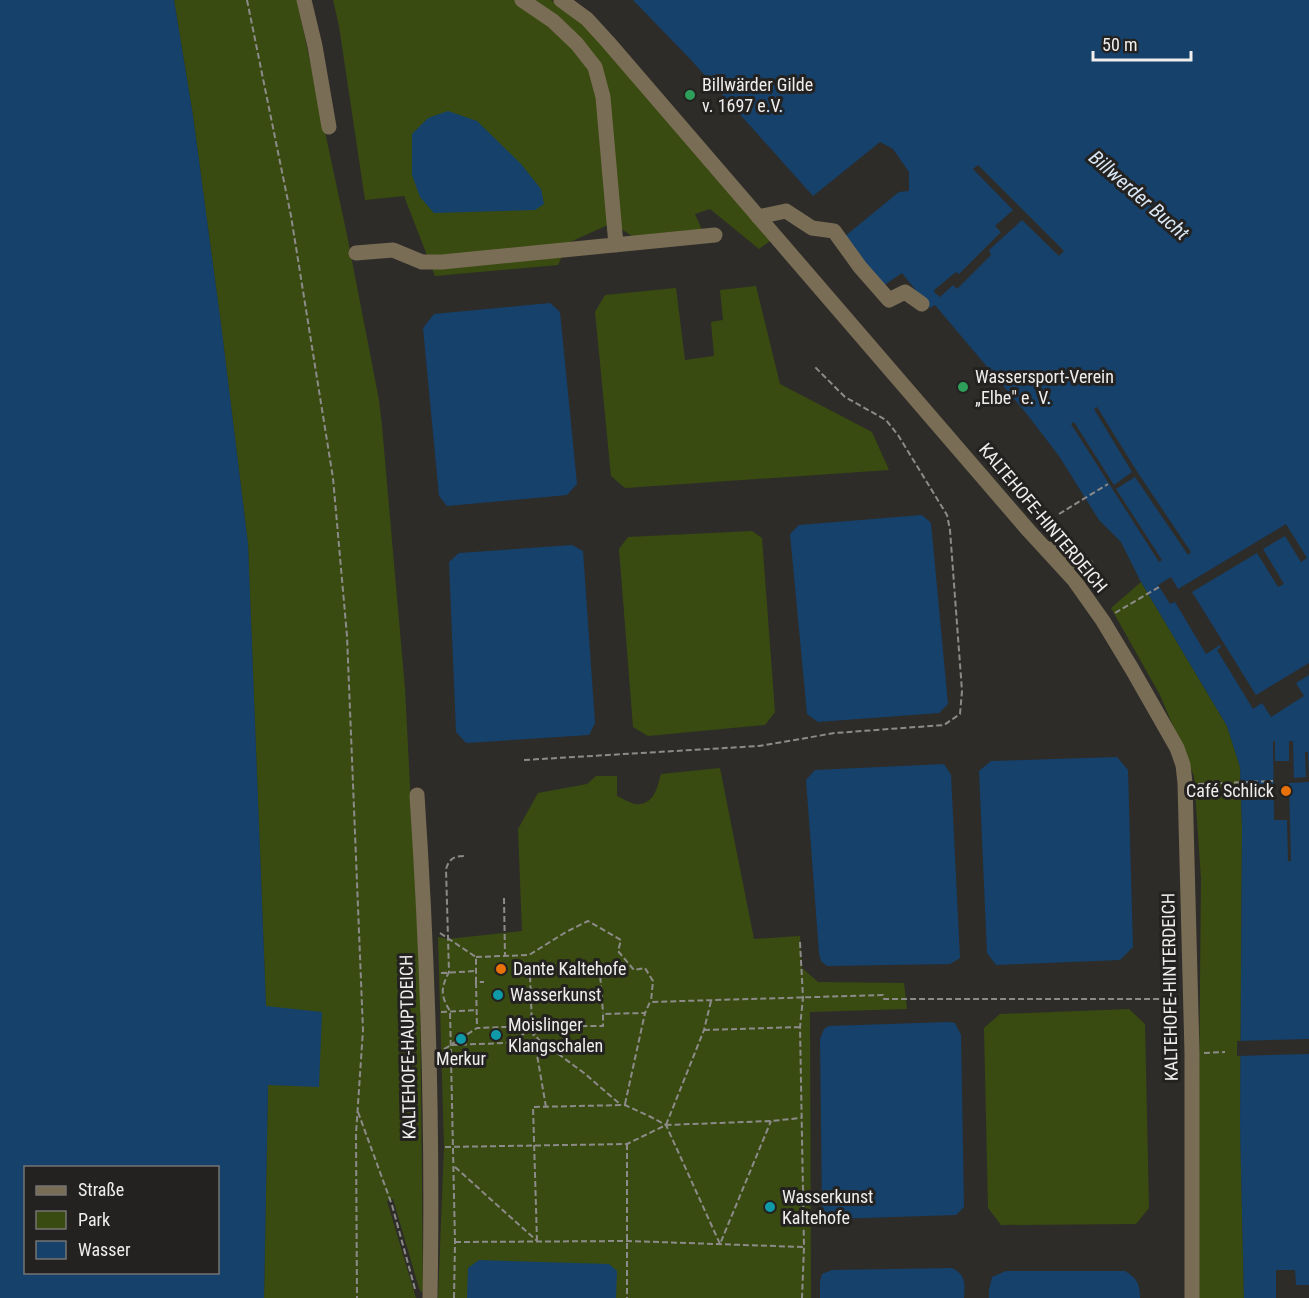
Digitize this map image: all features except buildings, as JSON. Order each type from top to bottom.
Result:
[{"type":"street","points":[[304,0],[330,127]]},
{"type":"street","points":[[522,0],[553,21],[577,44],[595,67],[603,97],[616,245]]},
{"type":"street","name":"KALTEHOFE-HINTERDEICH","points":[[561,0],[587,19],[608,42],[1074,580],[1103,621],[1177,748],[1183,765],[1185,792],[1191,998],[1192,1298]]},
{"type":"street","points":[[758,217],[786,211],[812,228],[834,231],[860,267],[889,300],[905,292],[922,304]]},
{"type":"street","points":[[357,254],[393,250],[422,262],[442,262],[715,235]]},
{"type":"street","points":[[1043,546],[1087,566]]},
{"type":"street","name":"KALTEHOFE-HAUPTDEICH","points":[[417,795],[426,973],[431,1178],[423,1297]]},
{"type":"path","points":[[247,0],[291,216],[333,478],[347,636],[363,1018],[356,1134],[357,1298]]},
{"type":"path","points":[[524,760],[759,746],[835,733],[944,725],[960,714],[962,691],[950,530],[946,515],[898,435],[886,420],[845,397],[814,366]]},
{"type":"path","points":[[1059,514],[1108,484]]},
{"type":"path","points":[[1108,617],[1159,587]]},
{"type":"path","points":[[1196,784],[1273,781]]},
{"type":"path","points":[[454,1298],[450,1011],[444,1002],[442,991],[449,972],[446,869],[452,858],[464,856]]},
{"type":"path","points":[[504,898],[505,956]]},
{"type":"path","points":[[440,933],[476,957],[529,955],[588,921],[621,940],[618,951],[634,970],[645,968],[653,981],[650,1002],[645,1013],[623,1106]]},
{"type":"path","points":[[800,942],[803,998],[800,1027],[804,1248],[802,1298]]},
{"type":"path","points":[[476,957],[477,1028]]},
{"type":"path","points":[[426,973],[476,971]]},
{"type":"path","points":[[444,1049],[477,1028],[532,1026],[603,1026],[600,973],[530,975],[532,1026],[546,1107]]},
{"type":"path","points":[[476,982],[483,982]]},
{"type":"path","points":[[650,1002],[883,996],[884,999],[1191,998]]},
{"type":"path","points":[[666,1125],[704,1030],[711,1000]]},
{"type":"path","points":[[441,1012],[477,1010]]},
{"type":"path","points":[[603,1014],[645,1013]]},
{"type":"path","points":[[451,1045],[506,1043],[520,1037],[532,1026]]},
{"type":"path","points":[[532,1026],[538,1039],[623,1106],[666,1125],[720,1244]]},
{"type":"path","points":[[704,1030],[800,1027]]},
{"type":"path","points":[[1192,1053],[1225,1053]]},
{"type":"path","points":[[537,1242],[532,1107],[623,1106]]},
{"type":"path","points":[[357,1109],[423,1297]]},
{"type":"path","points":[[452,1148],[627,1144],[666,1125],[801,1118]]},
{"type":"path","points":[[720,1244],[771,1121]]},
{"type":"path","points":[[627,1144],[627,1298]]},
{"type":"path","points":[[453,1166],[537,1242]]},
{"type":"path","points":[[455,1242],[628,1241],[804,1248]]},
{"type":"green space","points":[[174,0],[297,0],[379,400],[405,689],[420,978],[423,1291],[421,1292],[393,1199],[387,1201],[416,1298],[264,1298],[268,1085],[321,1013],[266,1007],[248,544],[193,116]]},
{"type":"green space","points":[[333,0],[551,0],[581,19],[770,241],[759,249],[710,209],[695,214],[704,234],[638,240],[612,223],[568,243],[558,265],[435,276],[404,196],[365,200],[339,26]]},
{"type":"green space","points":[[756,286],[780,384],[872,432],[889,470],[625,488],[611,476],[595,312],[605,295],[676,288],[685,360],[714,356],[711,322],[723,320],[720,290]]},
{"type":"green space","points":[[752,531],[762,538],[775,712],[765,725],[648,736],[633,727],[619,549],[628,537]]},
{"type":"green space","points":[[1141,582],[1227,726],[1240,767],[1242,827],[1240,1126],[1244,1298],[1197,1298],[1201,879],[1194,776],[1160,695],[1111,608]]},
{"type":"green space","points":[[720,768],[754,939],[800,936],[802,968],[818,982],[904,983],[907,1009],[810,1012],[811,1298],[438,1298],[444,1147],[438,937],[448,939],[522,931],[518,829],[538,793],[587,784],[596,776],[617,776],[617,796],[635,804],[641,804],[654,795],[661,774]]},
{"type":"green space","points":[[1129,1009],[1145,1024],[1149,1208],[1136,1224],[1001,1225],[988,1208],[984,1028],[1000,1014]]},
{"type":"water","points":[[0,0],[174,0],[193,116],[248,544],[266,1006],[322,1012],[319,1087],[268,1085],[264,1298],[0,1298]]},
{"type":"water","name":"Billwerder Bucht","points":[[633,0],[1309,0],[1309,1298],[1244,1298],[1240,1126],[1242,827],[1240,767],[1227,726],[1141,582],[1121,542],[1099,520],[1059,456],[1026,413],[935,305],[930,308],[902,273],[883,286],[844,237],[899,192],[909,191],[909,172],[893,149],[880,142],[813,196],[692,61]]},
{"type":"water","points":[[448,111],[477,121],[521,164],[541,189],[544,204],[535,210],[434,213],[420,197],[412,175],[412,134],[428,118]]},
{"type":"water","points":[[550,303],[560,312],[577,484],[567,495],[447,506],[439,496],[423,328],[434,314]]},
{"type":"water","points":[[922,515],[931,523],[948,704],[939,713],[818,722],[807,714],[790,534],[799,525]]},
{"type":"water","points":[[572,545],[583,551],[595,723],[589,735],[466,743],[456,732],[449,562],[459,553]]},
{"type":"water","points":[[1117,757],[1128,770],[1133,947],[1120,960],[996,965],[987,953],[979,771],[991,761]]},
{"type":"water","points":[[944,764],[951,775],[960,958],[950,964],[827,966],[821,961],[819,953],[806,780],[815,770]]},
{"type":"water","points":[[955,1023],[961,1035],[964,1207],[956,1215],[833,1219],[822,1208],[820,1039],[824,1029],[829,1026]]},
{"type":"water","points":[[479,1260],[609,1264],[617,1271],[616,1298],[467,1298],[468,1268]]},
{"type":"water","points":[[952,1268],[964,1280],[964,1298],[820,1298],[822,1274],[832,1270]]},
{"type":"water","points":[[1006,1271],[1125,1271],[1137,1282],[1140,1298],[989,1298],[992,1277]]},
{"type":"pier","points":[[978,165],[1064,251],[1059,256],[1022,220],[989,250],[991,255],[957,289],[953,285],[940,297],[934,290],[956,272],[959,274],[1001,232],[995,226],[1013,210],[973,169]]},
{"type":"pier","points":[[1097,407],[1191,552],[1188,555],[1135,477],[1116,489],[1162,560],[1159,562],[1071,424],[1074,422],[1114,485],[1132,472],[1094,409]]},
{"type":"pier","points":[[1286,524],[1307,558],[1301,562],[1285,536],[1263,549],[1284,584],[1278,587],[1257,553],[1192,592],[1256,695],[1309,663],[1309,675],[1296,683],[1304,696],[1271,717],[1262,703],[1253,709],[1217,650],[1221,647],[1220,645],[1206,654],[1175,602],[1170,604],[1158,585],[1171,577],[1178,589]]},
{"type":"pier","points":[[1273,741],[1275,741],[1275,761],[1289,761],[1289,741],[1293,741],[1294,778],[1306,777],[1305,752],[1308,752],[1309,782],[1289,783],[1291,861],[1288,861],[1287,820],[1274,820]]},
{"type":"pier","points":[[1309,1039],[1309,1054],[1237,1056],[1237,1041]]},
{"type":"pier","points":[[1276,1270],[1295,1270],[1296,1285],[1309,1285],[1309,1298],[1276,1298]]},
{"type":"place","name":"Billwärder Gilde v. 1697 e.V.","points":[[690,95]]},
{"type":"place","name":"Wassersport-Verein „Elbe\" e. V.","points":[[963,387]]},
{"type":"place","name":"Café Schlick","points":[[1286,791]]},
{"type":"place","name":"Dante Kaltehofe","points":[[501,969]]},
{"type":"place","name":"Wasserkunst","points":[[498,995]]},
{"type":"place","name":"Moislinger Klangschalen","points":[[496,1035]]},
{"type":"place","name":"Merkur","points":[[461,1039]]},
{"type":"place","name":"Wasserkunst Kaltehofe","points":[[770,1207]]}]
